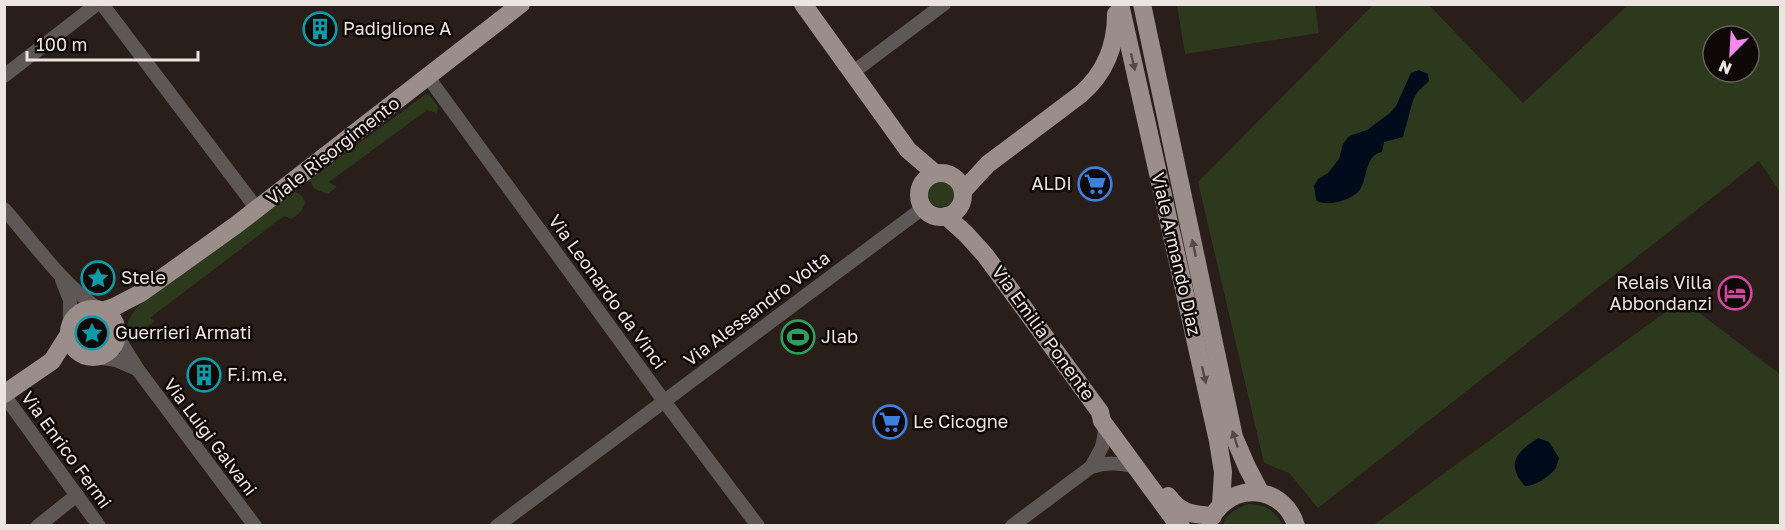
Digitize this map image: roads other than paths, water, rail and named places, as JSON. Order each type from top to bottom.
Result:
[{"type":"main road","name":"Viale Risorgimento","points":[[101,310],[114,307],[141,293],[257,209],[521,4]]},
{"type":"main road","points":[[803,4],[929,178]]},
{"type":"main road","points":[[946,216],[955,212],[960,191],[988,164],[1089,87],[1102,69],[1115,37],[1118,4]]},
{"type":"main road","name":"Viale Armando Diaz","points":[[1118,4],[1218,441],[1223,471],[1215,515]]},
{"type":"main road","name":"Viale Armando Diaz","points":[[1142,4],[1234,437],[1246,467],[1260,492]]},
{"type":"main road","points":[[923,208],[919,198],[920,187],[929,178],[946,173],[960,191]]},
{"type":"main road","name":"Via Emilia Ponente","points":[[960,191],[972,230],[985,255]]},
{"type":"main road","name":"Via Emilia Ponente","points":[[923,208],[931,215],[946,216],[985,255],[1136,467],[1176,522],[1181,525]]},
{"type":"main road","name":"Viale Risorgimento","points":[[117,333],[123,317],[141,293]]},
{"type":"main road","points":[[4,395],[52,361],[77,315],[82,311],[101,310],[113,319],[117,333],[109,352],[52,361]]},
{"type":"main road","points":[[70,329],[73,347],[90,356]]},
{"type":"main road","name":"Via Emilia Ponente","points":[[1103,419],[1110,417],[1174,505],[1187,514],[1215,515]]},
{"type":"main road","points":[[1215,515],[1232,496],[1246,492],[1260,492],[1274,496],[1286,505],[1296,525]]},
{"type":"street","points":[[4,76],[97,4]]},
{"type":"street","points":[[102,4],[257,209]]},
{"type":"street","points":[[852,73],[944,4]]},
{"type":"street","name":"Via Leonardo da Vinci","points":[[428,78],[664,401],[758,525]]},
{"type":"street","name":"Via Alessandro Volta","points":[[497,525],[923,208]]},
{"type":"street","points":[[4,209],[57,270],[86,299],[101,310]]},
{"type":"street","points":[[57,270],[70,300],[70,329]]},
{"type":"street","name":"Via Luigi Galvani","points":[[117,333],[138,370],[255,525]]},
{"type":"street","points":[[90,356],[116,360],[138,370]]},
{"type":"street","name":"Via Enrico Fermi","points":[[4,395],[99,525]]},
{"type":"street","points":[[1091,467],[1102,447],[1103,419]]},
{"type":"street","points":[[1012,525],[1091,467],[1116,462],[1136,467]]},
{"type":"street","points":[[38,525],[77,495]]},
{"type":"water","points":[[1419,70],[1428,74],[1429,81],[1418,91],[1413,100],[1403,137],[1384,142],[1382,152],[1372,158],[1362,186],[1355,194],[1345,200],[1332,203],[1316,200],[1314,186],[1318,179],[1328,173],[1339,159],[1343,144],[1349,136],[1367,130],[1390,113],[1396,106],[1411,73]]},
{"type":"water","points":[[1538,438],[1549,442],[1559,458],[1556,468],[1550,474],[1537,483],[1525,486],[1516,471],[1516,459],[1524,448]]},
{"type":"place","name":"Padiglione A","points":[[320,29]]},
{"type":"place","name":"ALDI","points":[[1095,184]]},
{"type":"place","name":"Stele","points":[[98,278]]},
{"type":"place","name":"Relais Villa Abbondanzi","points":[[1735,293]]},
{"type":"place","name":"Guerrieri Armati","points":[[92,333]]},
{"type":"place","name":"Jlab","points":[[798,337]]},
{"type":"place","name":"F.i.m.e.","points":[[204,375]]},
{"type":"place","name":"Le Cicogne","points":[[890,422]]}]
